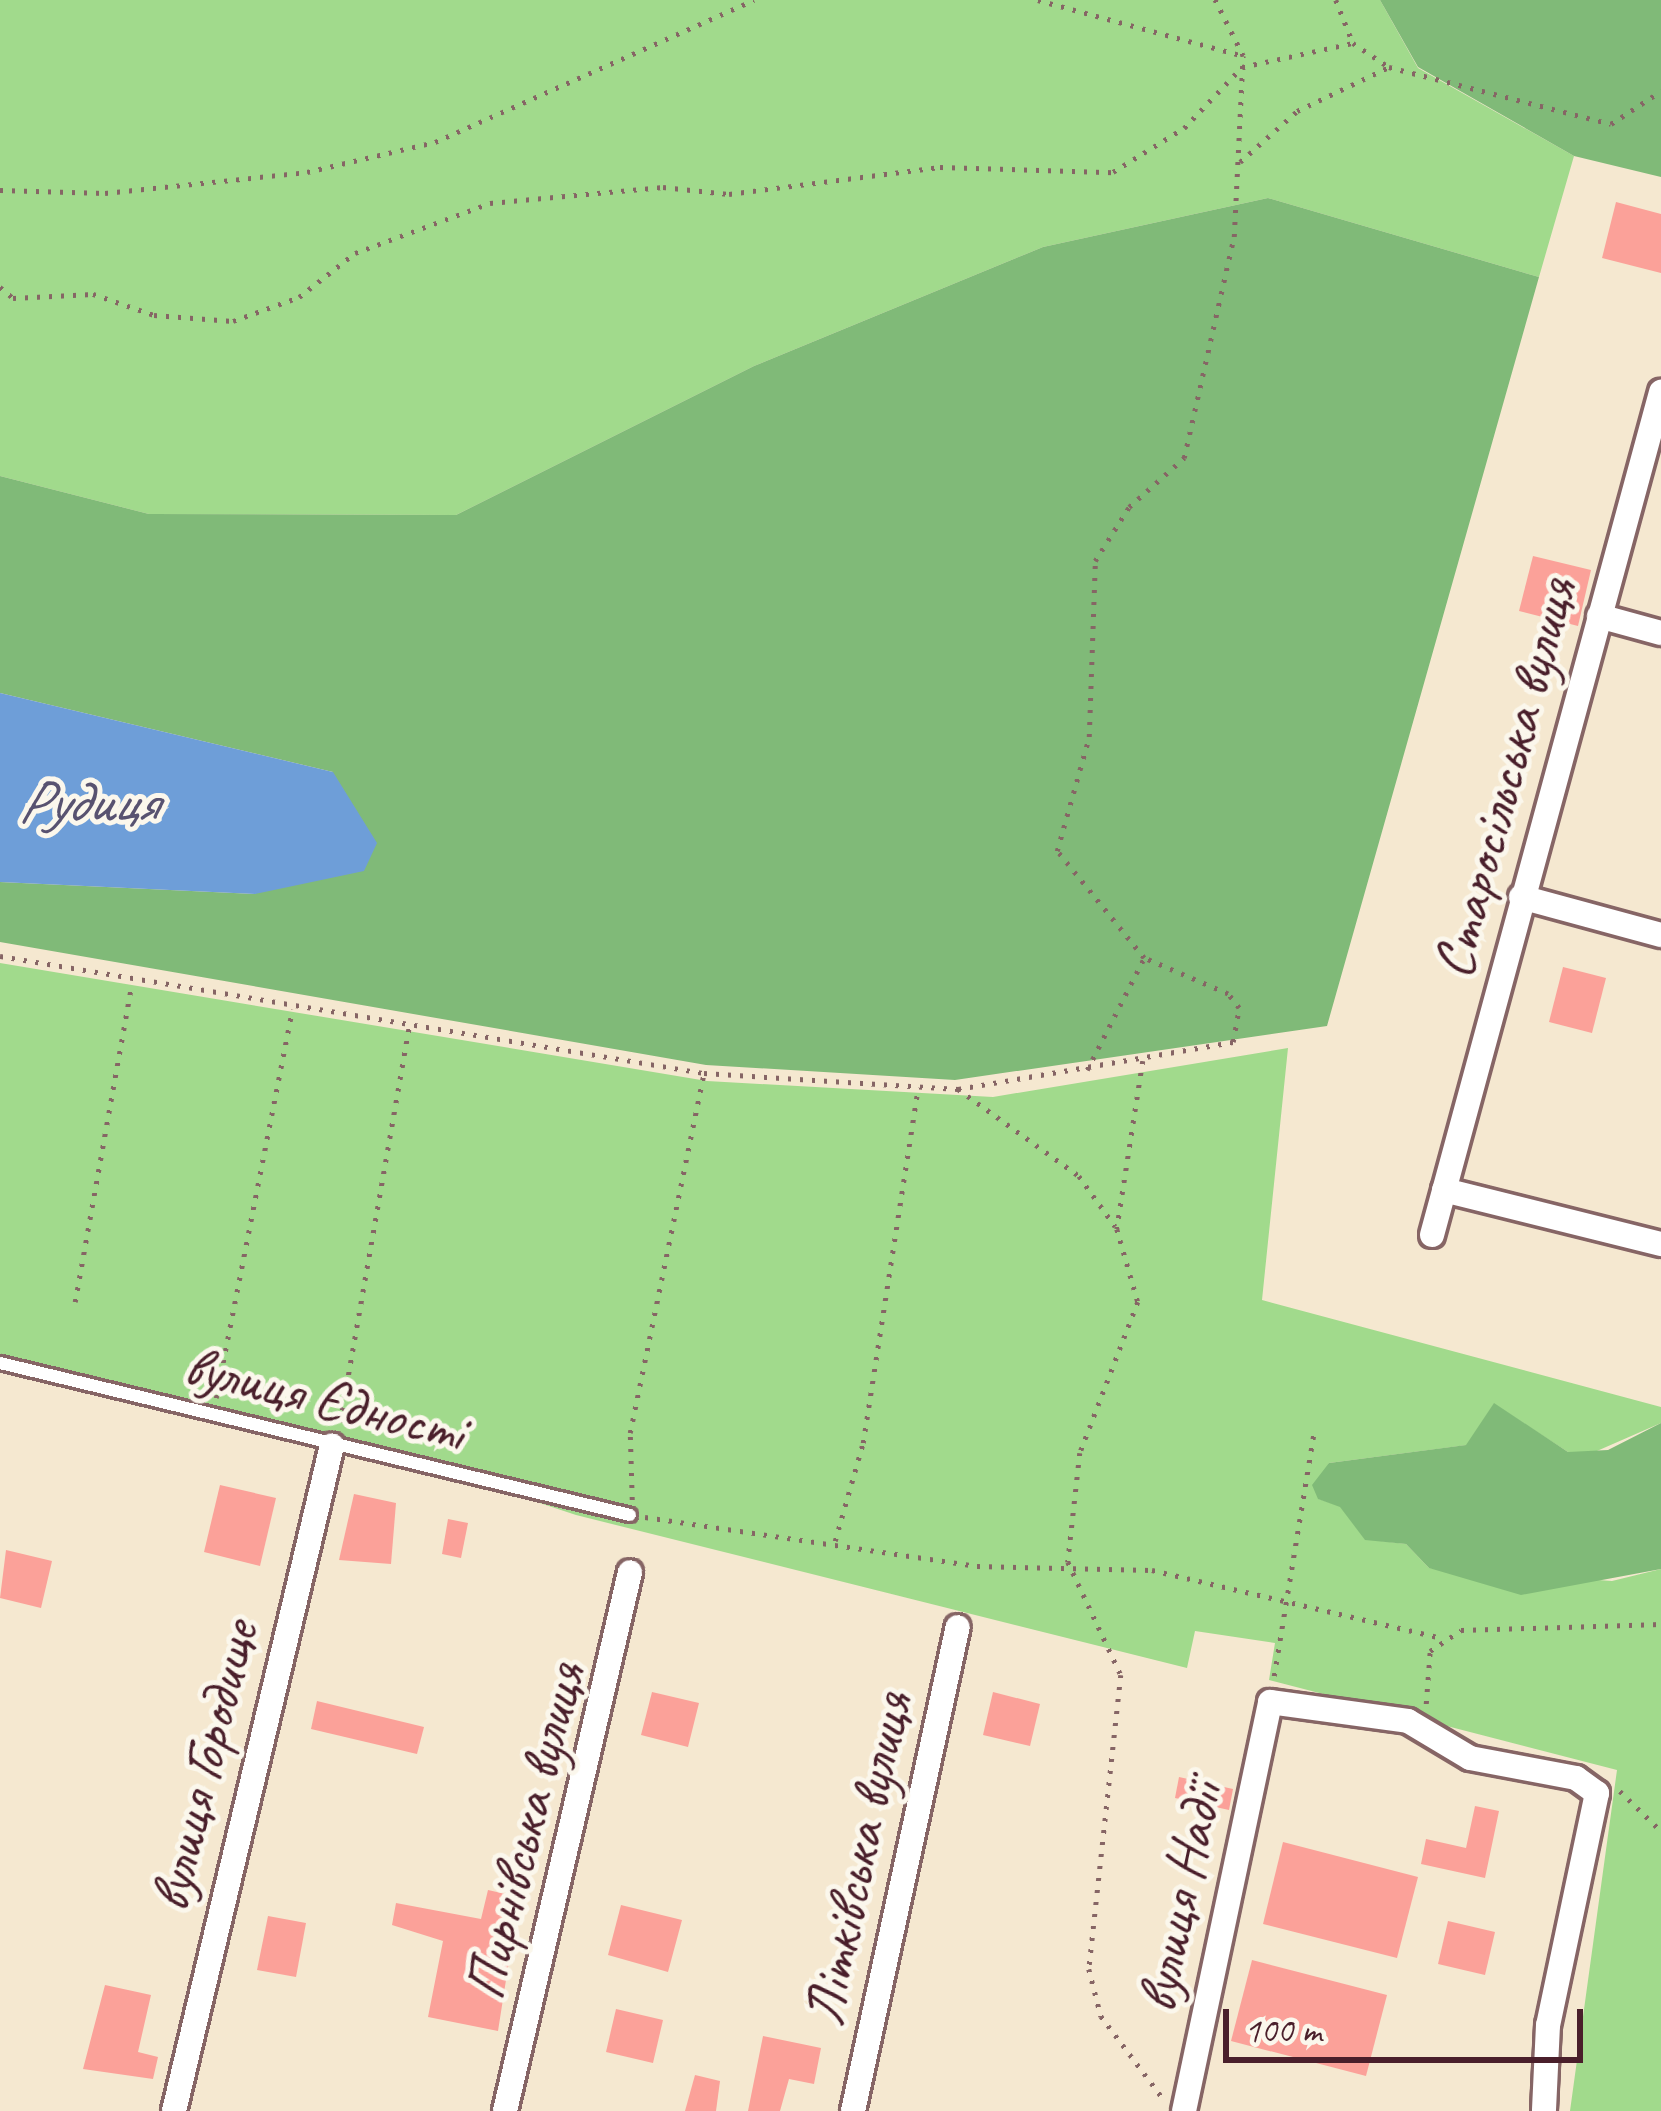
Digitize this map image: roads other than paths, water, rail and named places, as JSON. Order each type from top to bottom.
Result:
[{"type":"street","name":"Старосільська вулиця","points":[[1432,1235],[1661,392]]},
{"type":"street","points":[[1599,616],[1661,633]]},
{"type":"street","points":[[1521,896],[1661,935]]},
{"type":"street","points":[[1444,1190],[1661,1244]]},
{"type":"street","name":"вулиця Городище","points":[[174,2111],[334,1445]]},
{"type":"street","name":"Пирнівська вулиця","points":[[505,2111],[630,1572]]},
{"type":"street","name":"Літківська вулиця","points":[[853,2111],[958,1627]]},
{"type":"street","name":"вулиця Надії","points":[[1179,2111],[1270,1702],[1428,1727],[1470,1758],[1576,1778],[1606,1790],[1549,2025],[1544,2111]]},
{"type":"lane","name":"вулиця Єдності","points":[[0,1363],[630,1515]]},
{"type":"water","name":"Рудиця","points":[[0,693],[333,772],[377,843],[364,871],[255,894],[0,882]]}]
